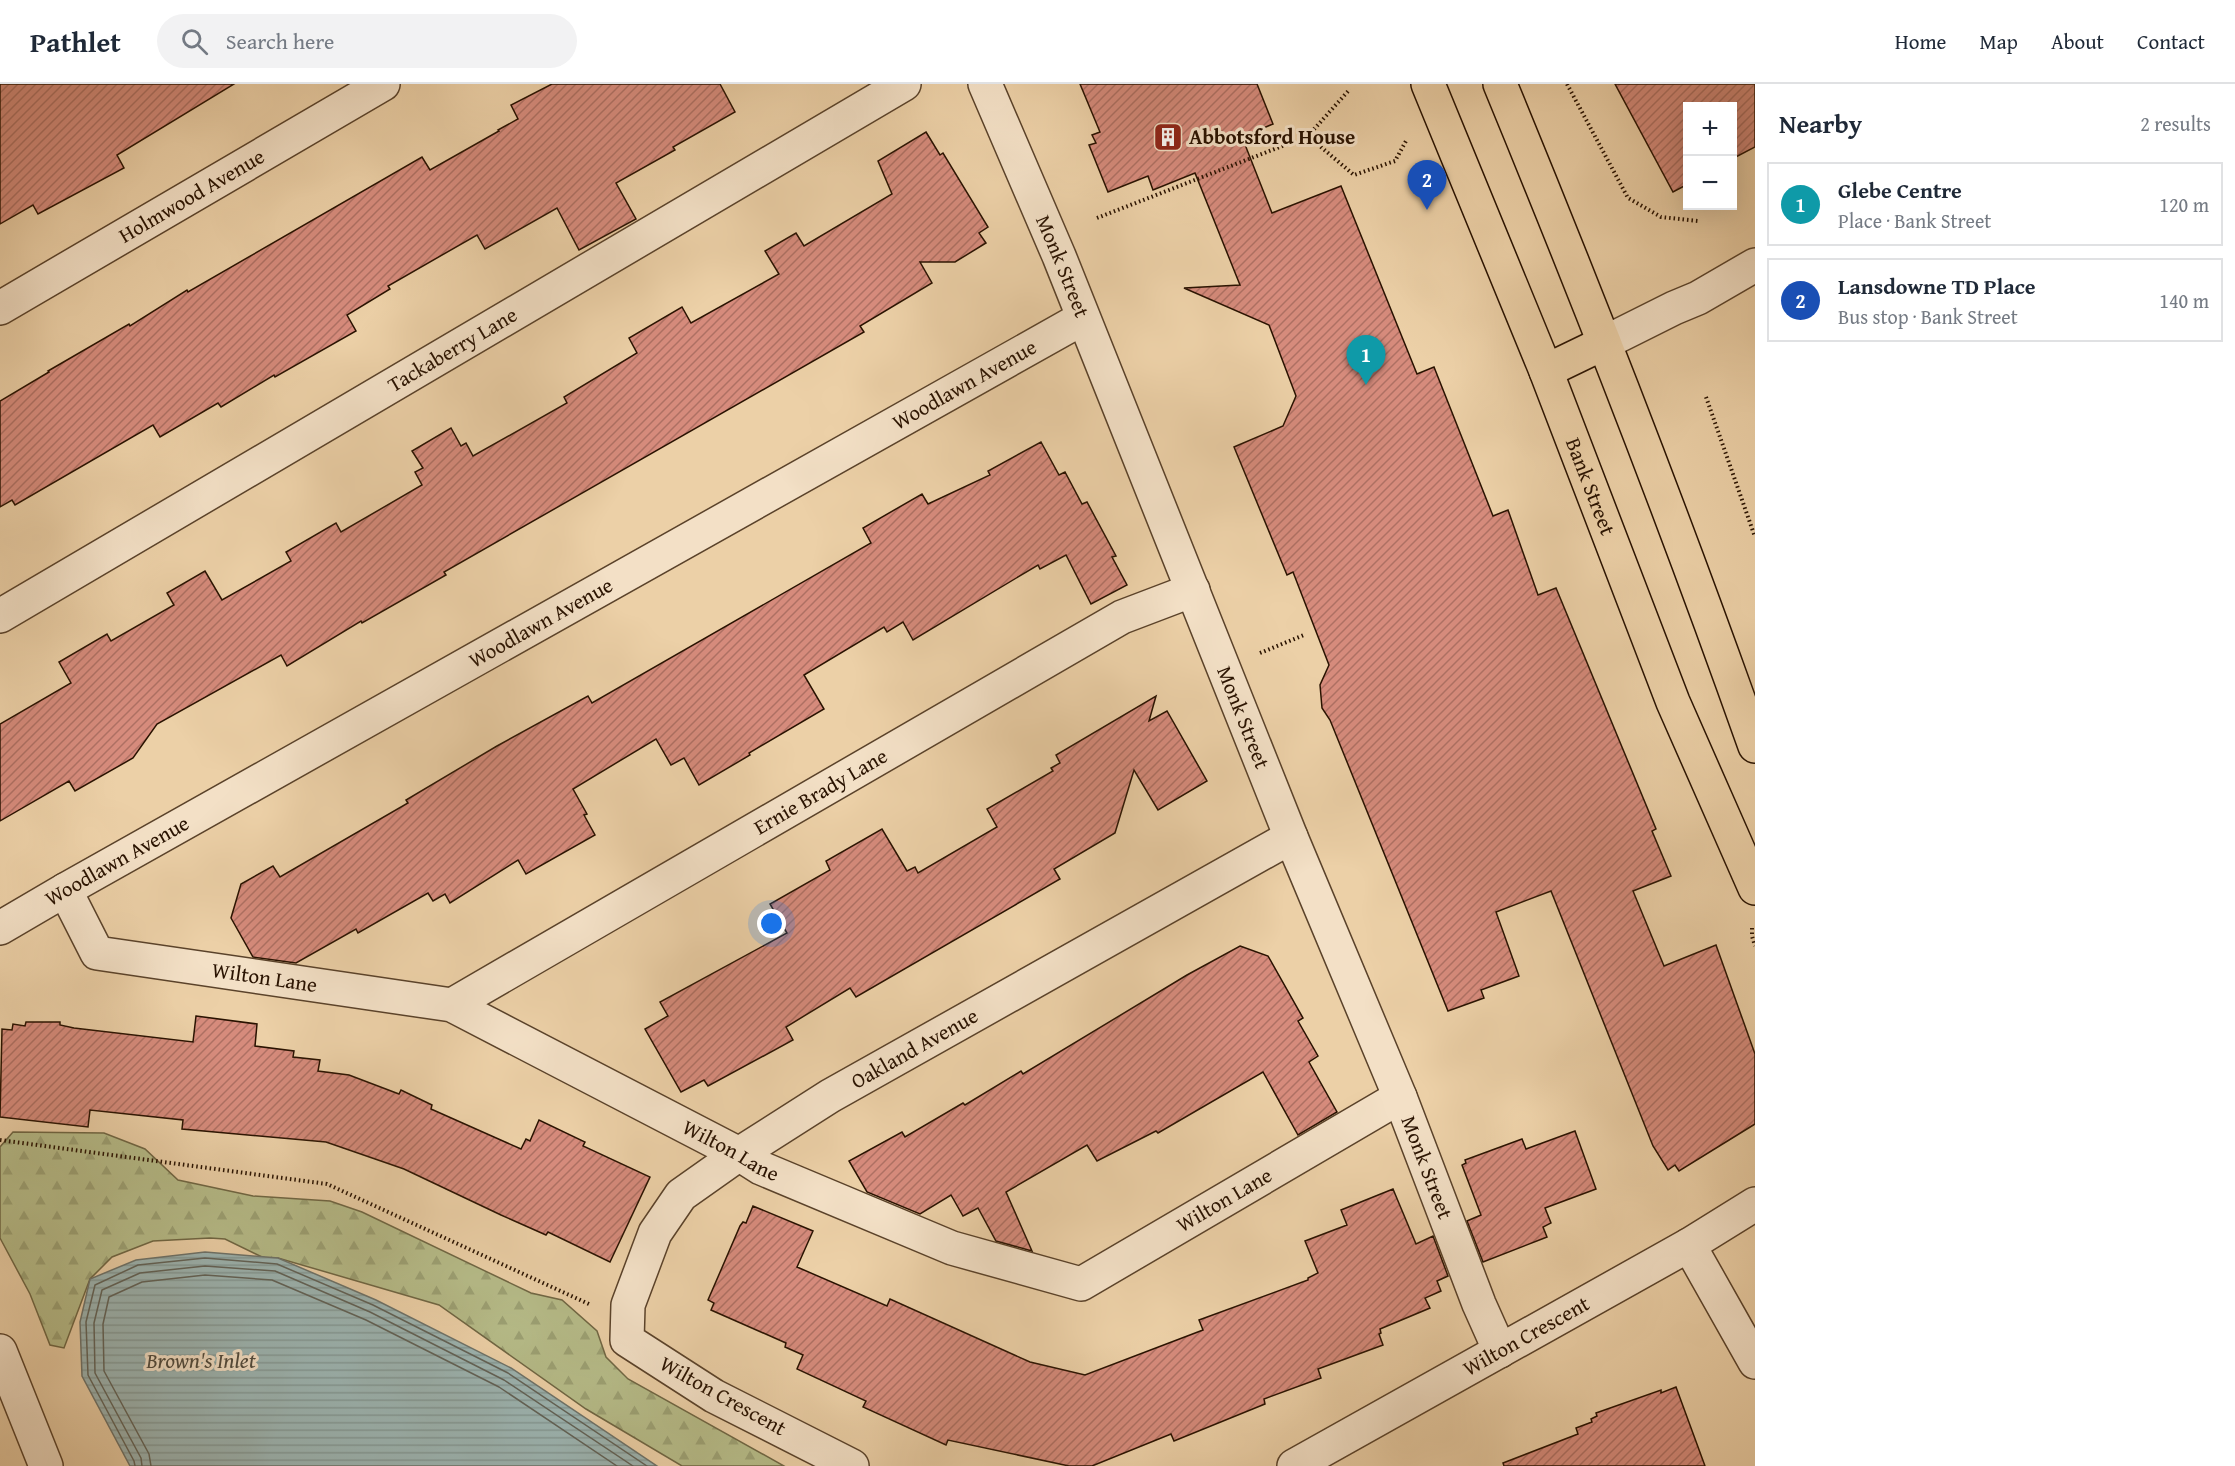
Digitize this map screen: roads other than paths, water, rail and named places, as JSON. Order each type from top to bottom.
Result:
[{"type":"main road","name":"Bank Street","points":[[1428,84],[1546,371],[1673,702],[1755,888]]},
{"type":"main road","points":[[1500,84],[1604,343],[1719,643],[1755,746]]},
{"type":"main road","points":[[1546,371],[1604,343]]},
{"type":"street","name":"Holmwood Avenue","points":[[0,308],[383,84]]},
{"type":"street","name":"Tackaberry Lane","points":[[0,616],[904,84]]},
{"type":"street","name":"Monk Street","points":[[985,84],[1059,256],[1291,837],[1400,1097],[1479,1304],[1500,1351]]},
{"type":"street","points":[[1604,343],[1698,298],[1755,265]]},
{"type":"street","name":"Woodlawn Avenue","points":[[0,928],[1083,318]]},
{"type":"street","name":"Ernie Brady Lane","points":[[453,1005],[1122,617],[1193,590]]},
{"type":"street","name":"Oakland Avenue","points":[[627,1340],[628,1305],[655,1233],[681,1195],[739,1154],[830,1096],[1291,837]]},
{"type":"street","name":"Wilton Lane","points":[[65,890],[97,953],[453,1005],[739,1154],[761,1168],[952,1248],[1081,1284],[1400,1097]]},
{"type":"street","name":"Wilton Crescent","points":[[1294,1466],[1689,1245],[1755,1204]]},
{"type":"street","points":[[1689,1245],[1755,1362]]},
{"type":"street","name":"Wilton Crescent","points":[[627,1340],[714,1396],[852,1466]]},
{"type":"street","points":[[0,1351],[46,1466]]},
{"type":"water","name":"Brown's Inlet","points":[[205,1252],[278,1258],[376,1300],[511,1368],[657,1466],[130,1466],[82,1376],[80,1322],[90,1279],[136,1260]]},
{"type":"place","name":"Abbotsford House","points":[[1168,137]]},
{"type":"place","name":"Lansdowne TD Place","points":[[1427,210]]},
{"type":"place","name":"Glebe Centre","points":[[1366,385]]}]
